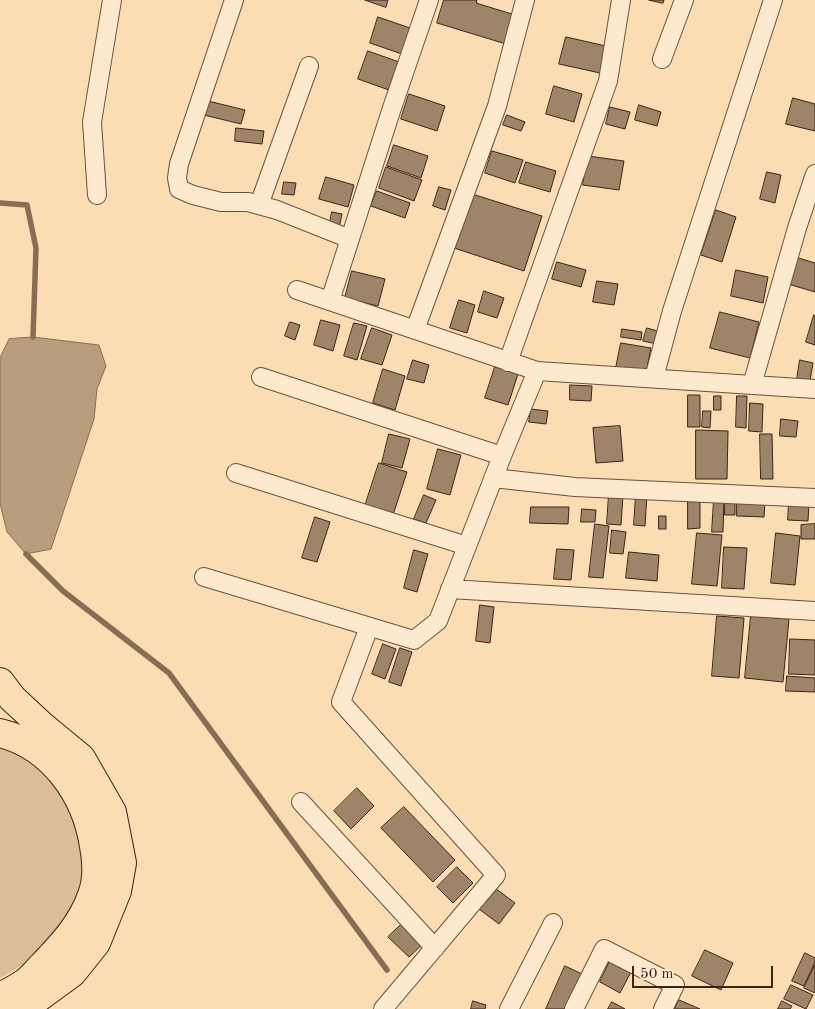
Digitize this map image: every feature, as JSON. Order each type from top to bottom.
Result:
[{"type":"highway","points":[[0,682],[12,698],[81,758],[112,812],[122,863],[117,891],[96,943],[72,973],[35,1000],[19,1009]]},
{"type":"highway","points":[[0,733],[26,743],[56,765],[68,778],[87,816],[93,837],[97,866],[92,893],[72,935],[25,984],[0,997]]},
{"type":"street","points":[[97,195],[92,122],[112,0]]},
{"type":"street","points":[[234,0],[179,164],[177,178],[179,188],[192,195],[221,202],[248,202],[277,210],[350,239]]},
{"type":"street","points":[[330,301],[429,0]]},
{"type":"street","points":[[416,330],[497,106],[525,0]]},
{"type":"street","points":[[508,362],[608,81],[621,0]]},
{"type":"street","points":[[662,60],[684,0]]},
{"type":"street","points":[[654,378],[672,311],[773,0]]},
{"type":"street","points":[[259,205],[309,66]]},
{"type":"street","points":[[752,385],[797,228],[815,174]]},
{"type":"street","points":[[297,290],[537,371],[815,389]]},
{"type":"street","points":[[204,577],[414,640],[438,621],[493,478],[537,371]]},
{"type":"street","points":[[261,377],[502,456]]},
{"type":"street","points":[[236,473],[467,546]]},
{"type":"street","points":[[493,478],[575,487],[815,498]]},
{"type":"street","points":[[450,589],[815,611]]},
{"type":"street","points":[[369,627],[341,702],[496,875],[383,1009]]},
{"type":"street","points":[[301,802],[435,948]]},
{"type":"street","points":[[510,1009],[553,923]]},
{"type":"street","points":[[574,1009],[604,949],[675,985],[663,1009]]},
{"type":"shaded area","points":[[33,337],[99,345],[106,366],[97,389],[94,419],[51,549],[26,554],[7,532],[0,503],[0,358],[9,339]]},
{"type":"shaded area","points":[[0,745],[34,759],[71,801],[85,866],[81,890],[72,912],[31,960],[0,978]]},
{"type":"building","points":[[365,0],[388,0],[386,7]]},
{"type":"building","points":[[444,0],[477,0],[476,3],[515,15],[506,44],[437,23]]},
{"type":"building","points":[[649,0],[664,0],[663,3]]},
{"type":"building","points":[[378,17],[410,28],[402,54],[370,43]]},
{"type":"building","points":[[566,37],[606,46],[600,73],[559,64]]},
{"type":"building","points":[[368,51],[399,62],[389,90],[358,79]]},
{"type":"building","points":[[554,86],[582,94],[574,122],[546,114]]},
{"type":"building","points":[[409,94],[445,106],[437,131],[401,119]]},
{"type":"building","points":[[793,98],[815,104],[815,131],[786,124]]},
{"type":"building","points":[[208,101],[245,110],[241,124],[204,115]]},
{"type":"building","points":[[639,105],[661,112],[657,126],[635,120]]},
{"type":"building","points":[[610,107],[630,112],[625,129],[606,124]]},
{"type":"building","points":[[507,115],[525,122],[521,131],[503,125]]},
{"type":"building","points":[[236,128],[264,131],[262,144],[235,141]]},
{"type":"building","points":[[394,145],[428,156],[421,178],[387,166]]},
{"type":"building","points":[[492,151],[523,160],[515,183],[485,173]]},
{"type":"building","points":[[588,156],[624,161],[619,190],[583,185]]},
{"type":"building","points":[[526,162],[556,171],[550,192],[519,183]]},
{"type":"building","points":[[386,167],[422,180],[414,201],[379,188]]},
{"type":"building","points":[[767,172],[781,175],[775,203],[760,199]]},
{"type":"building","points":[[326,177],[354,185],[348,207],[319,199]]},
{"type":"building","points":[[284,182],[296,183],[294,195],[282,194]]},
{"type":"building","points":[[439,187],[451,190],[445,210],[433,206]]},
{"type":"building","points":[[377,191],[410,203],[405,218],[371,206]]},
{"type":"building","points":[[472,194],[542,216],[524,271],[454,248]]},
{"type":"building","points":[[716,210],[736,217],[722,262],[701,255]]},
{"type":"building","points":[[332,212],[342,214],[339,228],[329,227]]},
{"type":"building","points":[[795,257],[815,263],[815,292],[788,284]]},
{"type":"building","points":[[557,262],[586,270],[581,287],[552,279]]},
{"type":"building","points":[[736,270],[768,277],[763,303],[731,296]]},
{"type":"building","points":[[352,271],[385,279],[378,306],[345,298]]},
{"type":"building","points":[[597,281],[618,284],[614,305],[593,302]]},
{"type":"building","points":[[484,291],[504,298],[497,318],[478,312]]},
{"type":"building","points":[[459,300],[475,305],[467,333],[450,328]]},
{"type":"building","points":[[720,312],[759,322],[750,358],[710,348]]},
{"type":"building","points":[[815,316],[815,345],[806,342]]},
{"type":"building","points":[[321,320],[340,325],[333,351],[314,345]]},
{"type":"building","points":[[290,322],[300,325],[295,340],[285,336]]},
{"type":"building","points":[[354,323],[367,326],[357,360],[344,356]]},
{"type":"building","points":[[372,328],[392,335],[382,365],[361,359]]},
{"type":"building","points":[[647,328],[661,332],[657,344],[643,341]]},
{"type":"building","points":[[622,329],[642,332],[641,340],[621,337]]},
{"type":"building","points":[[621,343],[651,348],[646,373],[616,368]]},
{"type":"building","points":[[413,360],[429,365],[424,383],[407,379]]},
{"type":"building","points":[[800,360],[813,363],[810,381],[797,379]]},
{"type":"building","points":[[495,367],[518,374],[508,405],[485,398]]},
{"type":"building","points":[[383,369],[405,376],[395,410],[373,403]]},
{"type":"building","points":[[570,385],[592,386],[591,401],[570,400]]},
{"type":"building","points":[[688,395],[700,395],[700,427],[688,427]]},
{"type":"building","points":[[714,396],[721,396],[721,410],[714,410]]},
{"type":"building","points":[[737,396],[747,396],[746,428],[736,427]]},
{"type":"building","points":[[750,403],[763,404],[762,432],[749,431]]},
{"type":"building","points":[[531,409],[548,411],[546,424],[529,422]]},
{"type":"building","points":[[703,411],[711,411],[710,428],[702,427]]},
{"type":"building","points":[[781,419],[798,421],[796,437],[780,436]]},
{"type":"building","points":[[620,426],[623,461],[596,463],[593,428]]},
{"type":"building","points":[[696,430],[728,431],[727,479],[696,479]]},
{"type":"building","points":[[389,434],[410,439],[402,468],[382,463]]},
{"type":"building","points":[[760,434],[772,434],[773,479],[761,479]]},
{"type":"building","points":[[438,449],[461,455],[450,495],[427,489]]},
{"type":"building","points":[[379,463],[407,472],[393,515],[365,506]]},
{"type":"building","points":[[609,494],[623,495],[621,525],[607,524]]},
{"type":"building","points":[[636,494],[647,494],[645,526],[634,525]]},
{"type":"building","points":[[424,495],[436,500],[426,523],[414,519]]},
{"type":"building","points":[[688,497],[700,497],[700,528],[688,529]]},
{"type":"building","points":[[714,499],[724,499],[723,532],[712,532]]},
{"type":"building","points":[[725,500],[735,500],[735,515],[725,515]]},
{"type":"building","points":[[737,500],[765,502],[764,517],[737,516]]},
{"type":"building","points":[[789,502],[809,503],[808,521],[788,520]]},
{"type":"building","points":[[531,507],[569,507],[568,524],[530,523]]},
{"type":"building","points":[[582,509],[596,510],[595,522],[581,522]]},
{"type":"building","points":[[659,516],[666,516],[666,529],[659,529]]},
{"type":"building","points":[[315,517],[330,522],[317,562],[302,558]]},
{"type":"building","points":[[595,524],[609,526],[603,578],[589,577]]},
{"type":"building","points":[[815,524],[815,539],[801,539],[801,525]]},
{"type":"building","points":[[612,530],[626,532],[623,554],[610,553]]},
{"type":"building","points":[[697,533],[722,535],[717,586],[692,584]]},
{"type":"building","points":[[776,533],[800,536],[795,585],[771,583]]},
{"type":"building","points":[[724,547],[747,548],[744,589],[722,588]]},
{"type":"building","points":[[557,549],[574,550],[571,580],[554,579]]},
{"type":"building","points":[[414,550],[428,554],[417,592],[404,588]]},
{"type":"building","points":[[629,552],[659,555],[657,581],[626,578]]},
{"type":"building","points":[[480,605],[494,607],[490,643],[476,641]]},
{"type":"building","points":[[717,616],[744,618],[739,678],[712,676]]},
{"type":"building","points":[[751,616],[789,619],[783,682],[745,678]]},
{"type":"building","points":[[790,639],[815,640],[815,675],[789,674]]},
{"type":"building","points":[[383,644],[396,649],[385,679],[372,674]]},
{"type":"building","points":[[400,648],[412,652],[401,686],[389,682]]},
{"type":"building","points":[[787,676],[815,678],[815,692],[786,691]]},
{"type":"building","points":[[357,788],[374,806],[351,829],[334,811]]},
{"type":"building","points":[[404,807],[455,860],[433,882],[381,828]]},
{"type":"building","points":[[457,867],[473,883],[453,903],[437,887]]},
{"type":"building","points":[[495,888],[515,903],[499,924],[479,909]]},
{"type":"building","points":[[404,922],[425,942],[409,957],[388,937]]},
{"type":"building","points":[[705,950],[733,963],[721,990],[692,976]]},
{"type":"building","points":[[805,953],[815,958],[815,962],[804,986],[792,981]]},
{"type":"building","points":[[611,959],[632,970],[620,993],[600,982]]},
{"type":"building","points":[[815,965],[815,993],[804,988]]},
{"type":"building","points":[[565,966],[582,974],[567,1009],[546,1009]]},
{"type":"building","points":[[791,985],[813,995],[806,1009],[784,999]]},
{"type":"building","points":[[679,1000],[700,1009],[675,1009]]},
{"type":"building","points":[[473,1001],[486,1005],[485,1009],[471,1009]]},
{"type":"building","points":[[782,1001],[792,1006],[790,1009],[778,1009]]},
{"type":"building","points":[[612,1002],[625,1009],[608,1009]]},
{"type":"waterway","points":[[0,203],[27,205],[36,248],[33,337]]},
{"type":"waterway","points":[[26,554],[63,591],[169,673],[387,970]]}]
